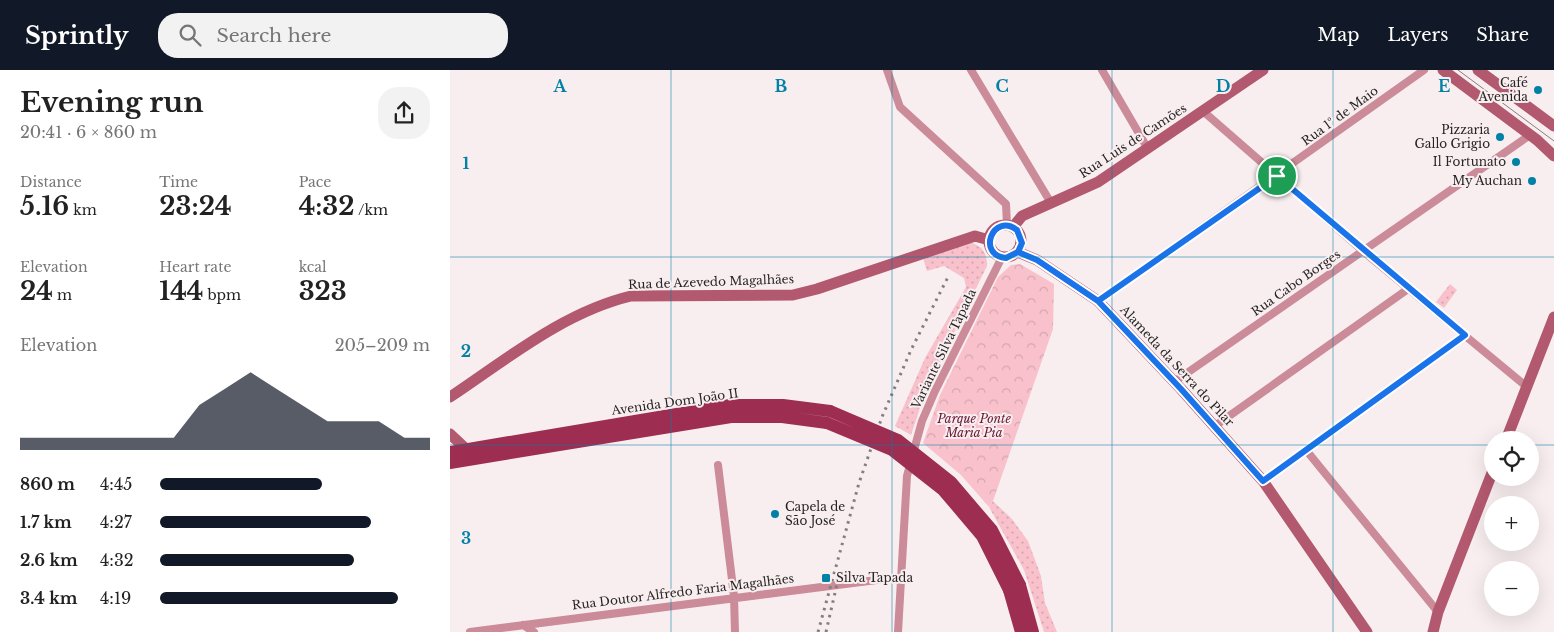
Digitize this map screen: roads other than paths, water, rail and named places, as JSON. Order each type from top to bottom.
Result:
[{"type":"main road","name":"Avenida Dom João II","points":[[450,452],[730,405],[783,405],[828,417],[892,450],[943,490],[982,536],[1015,588],[1033,632]]},
{"type":"main road","name":"Avenida Dom João II","points":[[450,463],[731,417],[828,417]]},
{"type":"main road","name":"Avenida Dom João II","points":[[1015,588],[1021,632]]},
{"type":"street","points":[[887,70],[900,107],[1006,204],[1010,226],[1021,238],[1018,252],[1011,256],[1002,257],[994,253],[989,240],[993,231],[1010,226]]},
{"type":"street","points":[[971,70],[1051,203]]},
{"type":"street","points":[[1102,70],[1148,148]]},
{"type":"street","name":"Rua Luis de Camões","points":[[1010,226],[1022,216],[1098,182],[1204,112],[1263,70]]},
{"type":"street","name":"Rua 1º de Maio","points":[[1098,301],[1424,70]]},
{"type":"street","points":[[1443,70],[1530,135],[1554,156]]},
{"type":"street","points":[[1478,70],[1552,124],[1530,135]]},
{"type":"street","points":[[1204,112],[1362,250],[1527,387]]},
{"type":"street","name":"Rua Cabo Borges","points":[[1174,382],[1530,135]]},
{"type":"street","name":"Rua de Azevedo Magalhães","points":[[450,396],[540,337],[608,301],[631,296],[792,295],[818,289],[975,236],[989,240]]},
{"type":"street","name":"Alameda da Serra do Pilar","points":[[1018,252],[1037,260],[1098,301],[1215,426],[1263,481],[1364,629]]},
{"type":"street","name":"Variante Silva Tapada","points":[[898,632],[907,476],[922,421],[1002,257]]},
{"type":"street","points":[[1215,426],[1408,289]]},
{"type":"street","points":[[1510,431],[1554,317]]},
{"type":"street","points":[[1263,481],[1465,335]]},
{"type":"street","points":[[450,434],[466,449]]},
{"type":"street","points":[[1306,450],[1438,612]]},
{"type":"street","points":[[718,465],[734,596],[735,632]]},
{"type":"street","points":[[1434,632],[1438,612],[1487,486]]},
{"type":"street","name":"Rua Doutor Alfredo Faria Magalhães","points":[[470,632],[734,596],[900,577]]},
{"type":"street","points":[[523,625],[534,632]]},
{"type":"tram line","points":[[1458,70],[1554,141]]},
{"type":"railway","points":[[818,632],[859,483],[882,417],[911,350],[949,275]]},
{"type":"railway","points":[[826,632],[837,584]]},
{"type":"place","name":"Café Avenida","points":[[1538,90]]},
{"type":"place","name":"Pizzaria Gallo Grigio","points":[[1500,137]]},
{"type":"place","name":"Il Fortunato","points":[[1516,162]]},
{"type":"place","name":"My Auchan","points":[[1532,181]]},
{"type":"place","name":"Capela de São José","points":[[775,514]]},
{"type":"place","name":"Silva Tapada","points":[[826,578]]},
{"type":"park label","name":"Parque Ponte Maria Pia","points":[[974,426]]}]
